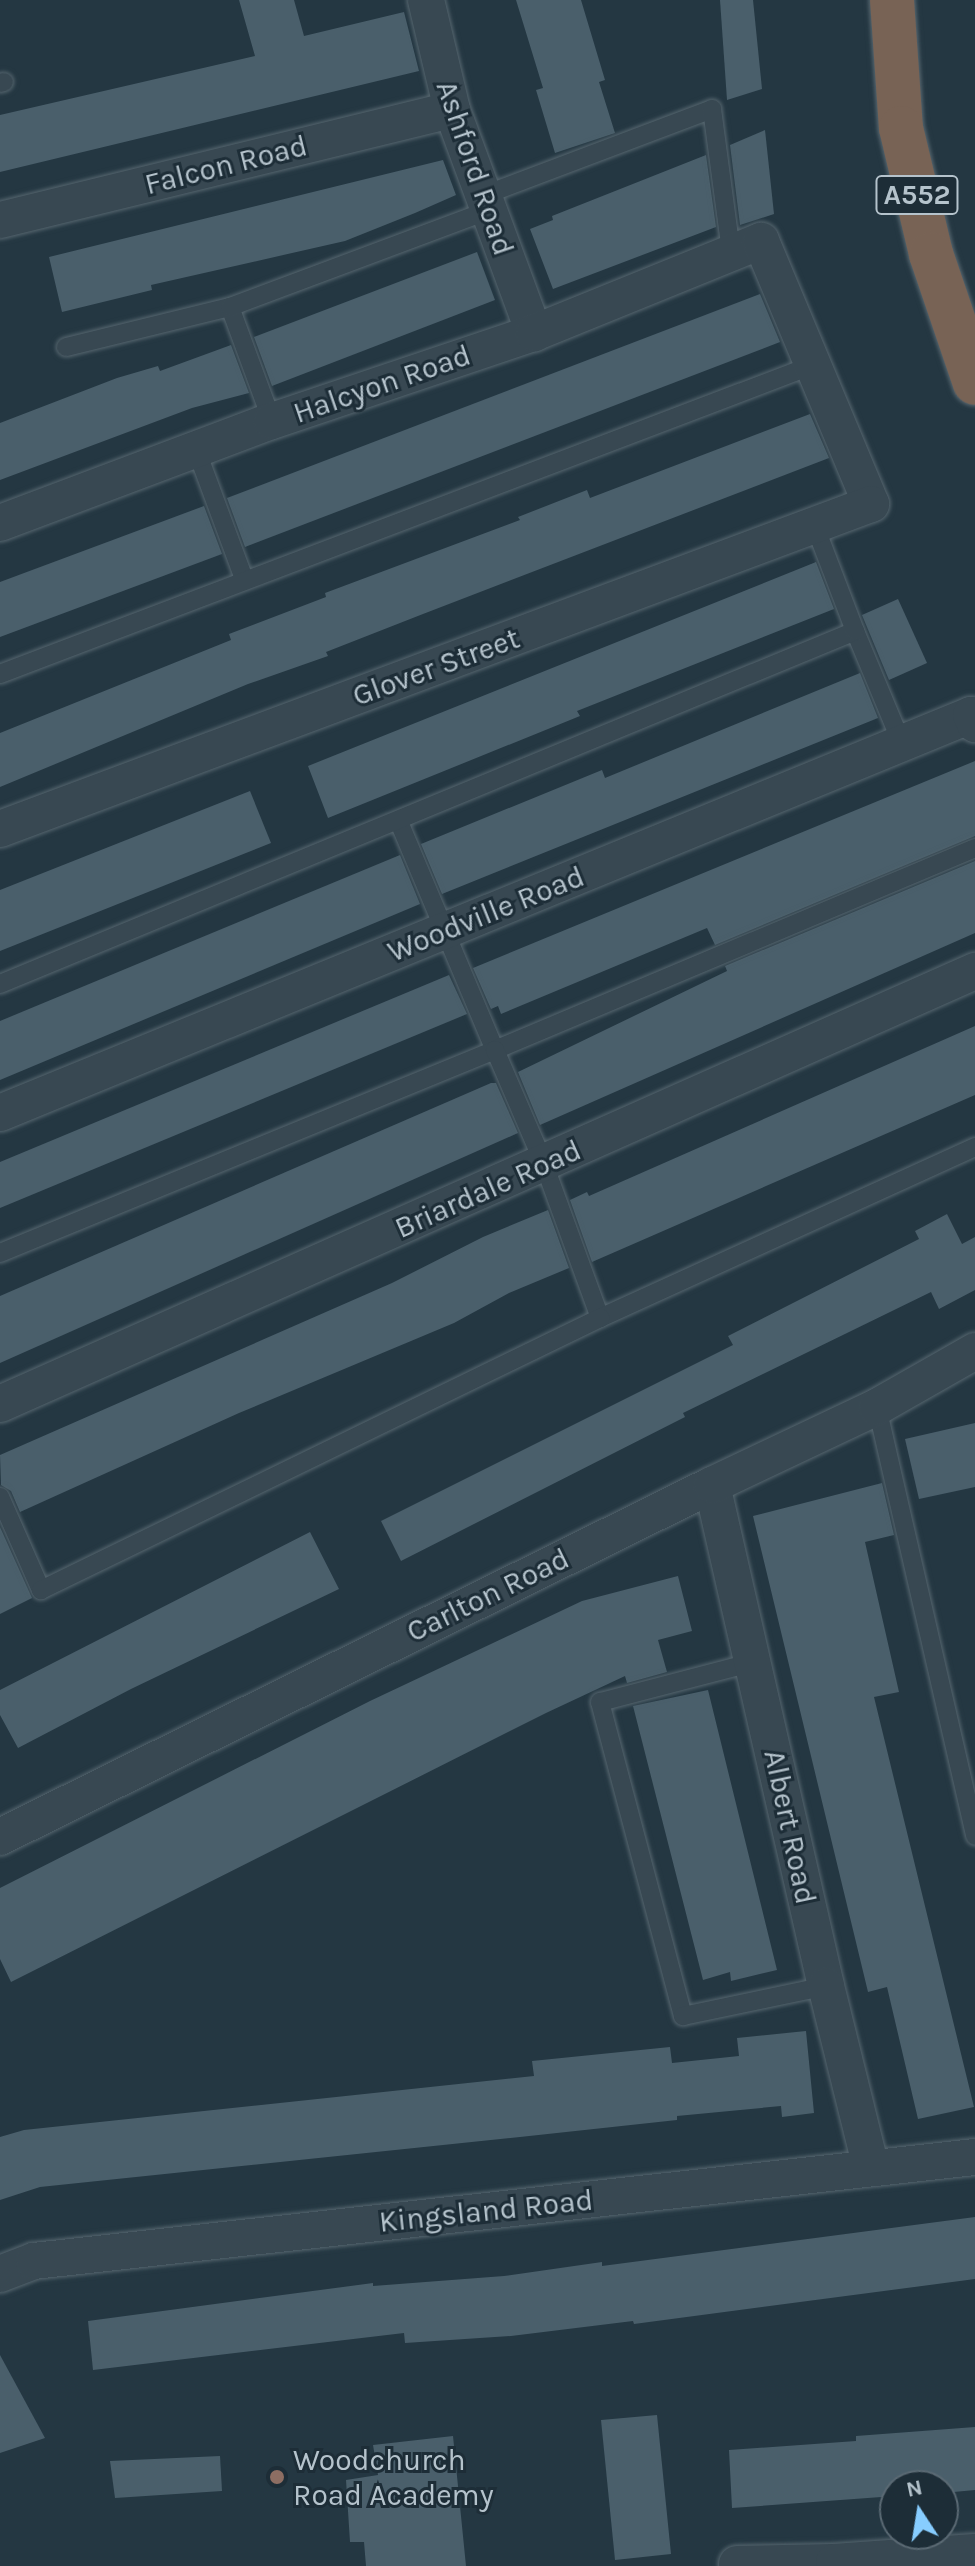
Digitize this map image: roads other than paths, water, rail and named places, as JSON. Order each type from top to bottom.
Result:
[{"type":"highway","name":"A552","points":[[892,0],[901,128],[931,254],[975,383]]},
{"type":"street","name":"Ashford Road","points":[[426,0],[452,110],[484,204],[534,333]]},
{"type":"street","name":"Falcon Road","points":[[0,220],[452,110]]},
{"type":"street","name":"Halcyon Road","points":[[0,523],[272,421],[534,333],[746,246]]},
{"type":"street","points":[[746,246],[813,365]]},
{"type":"street","name":"Glover Street","points":[[0,829],[871,504],[813,365]]},
{"type":"street","name":"Woodville Road","points":[[0,1113],[902,744],[973,720]]},
{"type":"street","name":"Briardale Road","points":[[0,1404],[975,971]]},
{"type":"street","name":"Carlton Road","points":[[0,1837],[712,1485],[877,1407],[975,1351]]},
{"type":"street","name":"Albert Road","points":[[712,1485],[826,1986],[871,2168]]},
{"type":"street","name":"Kingsland Road","points":[[0,2274],[34,2261],[975,2157]]},
{"type":"street","points":[[730,2565],[834,2564],[975,2552]]},
{"type":"lane","points":[[66,347],[230,307],[712,109],[746,246]]},
{"type":"lane","points":[[230,307],[272,421]]},
{"type":"lane","points":[[0,674],[813,365]]},
{"type":"lane","points":[[196,449],[244,579]]},
{"type":"lane","points":[[815,526],[902,744]]},
{"type":"lane","points":[[0,984],[399,822],[855,631]]},
{"type":"lane","points":[[399,822],[544,1164],[600,1318]]},
{"type":"lane","points":[[0,1253],[495,1050],[975,848]]},
{"type":"lane","points":[[0,1497],[41,1590],[600,1318],[975,1147]]},
{"type":"lane","points":[[877,1407],[975,1836]]},
{"type":"lane","points":[[754,1662],[600,1702],[683,2016],[826,1986]]},
{"type":"place","name":"Woodchurch Road Academy","points":[[277,2477]]}]
